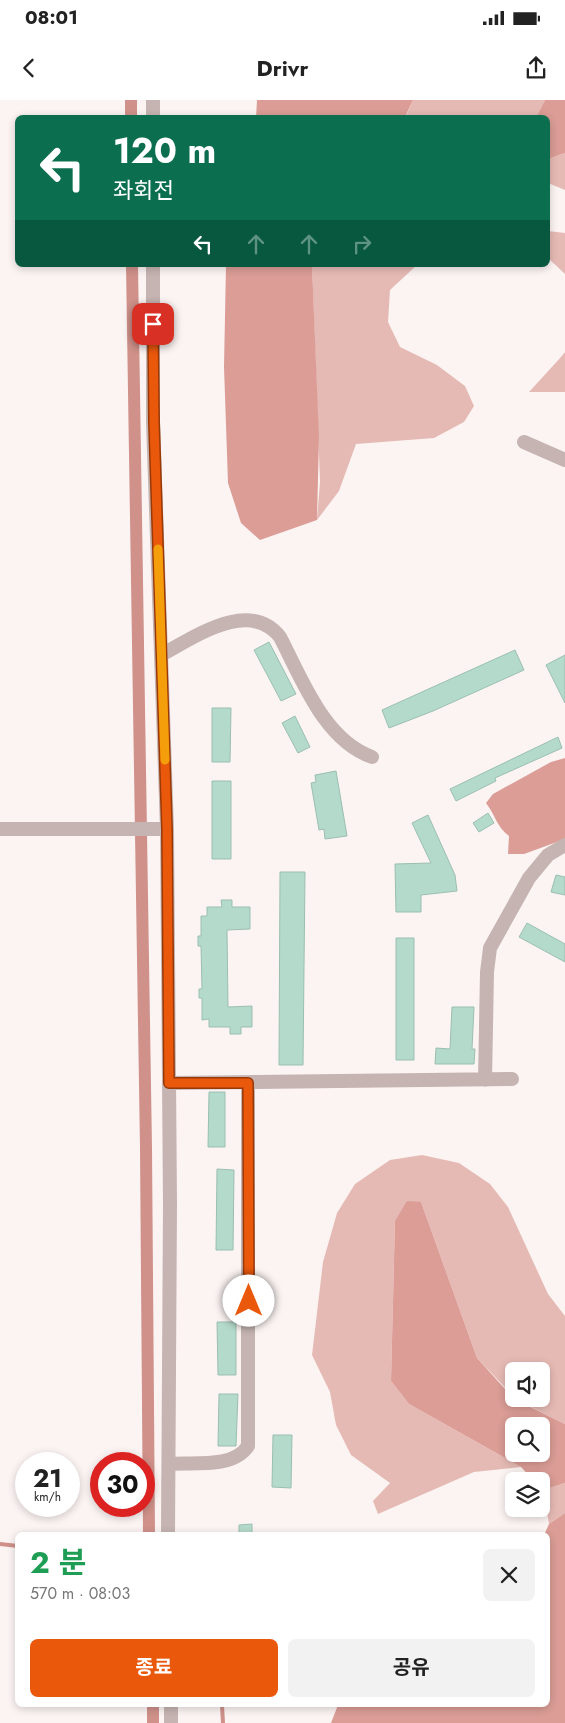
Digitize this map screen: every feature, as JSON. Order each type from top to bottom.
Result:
[{"type":"street","points":[[153,100],[153,115]]},
{"type":"street","points":[[153,267],[154,422],[161,655],[169,1083],[168,1532]]},
{"type":"street","points":[[524,442],[565,460]]},
{"type":"street","points":[[161,655],[195,637],[238,620],[260,621],[272,628],[280,637],[317,706],[332,728],[352,748],[372,757]]},
{"type":"street","points":[[0,829],[163,829]]},
{"type":"street","points":[[485,1080],[487,972],[490,948],[529,878],[548,856],[565,845]]},
{"type":"street","points":[[169,1083],[512,1079]]},
{"type":"street","points":[[169,1464],[230,1460],[243,1454],[248,1446],[248,1083]]},
{"type":"street","points":[[171,1707],[171,1723]]},
{"type":"shaded area","points":[[257,100],[413,100],[406,115],[256,115]]},
{"type":"shaded area","points":[[413,100],[545,100],[537,115],[406,115]]},
{"type":"shaded area","points":[[545,100],[565,100],[565,153],[550,158],[550,115],[537,115]]},
{"type":"shaded area","points":[[565,153],[565,190],[550,184],[550,158]]},
{"type":"shaded area","points":[[550,231],[565,233],[565,274],[550,260]]},
{"type":"shaded area","points":[[226,267],[312,267],[319,437],[317,520],[260,540],[241,523],[228,483],[224,367]]},
{"type":"shaded area","points":[[312,267],[415,267],[390,290],[388,322],[400,347],[437,365],[465,386],[474,406],[464,422],[434,438],[356,444],[339,491],[317,520],[320,482]]},
{"type":"shaded area","points":[[565,352],[565,392],[529,392],[561,357]]},
{"type":"shaded area","points":[[565,758],[565,839],[524,854],[508,854],[509,836],[501,828],[486,803],[493,794],[551,762]]},
{"type":"shaded area","points":[[422,1155],[459,1163],[490,1184],[508,1207],[548,1294],[565,1316],[565,1424],[531,1407],[550,1407],[550,1362],[505,1362],[505,1388],[477,1358],[421,1202],[395,1221],[391,1381],[409,1404],[505,1458],[505,1462],[512,1462],[521,1467],[474,1472],[378,1514],[373,1501],[390,1483],[351,1455],[336,1425],[330,1392],[312,1355],[323,1262],[337,1213],[355,1184],[390,1160]]},
{"type":"shaded area","points":[[407,1201],[421,1202],[477,1358],[505,1389],[505,1407],[530,1407],[565,1424],[565,1483],[550,1488],[550,1472],[526,1472],[512,1462],[550,1462],[550,1417],[505,1417],[505,1458],[409,1404],[391,1381],[395,1221]]},
{"type":"shaded area","points":[[565,1483],[565,1513],[549,1524],[548,1517],[550,1517],[550,1488]]},
{"type":"shaded area","points":[[565,1513],[565,1723],[331,1723],[337,1707],[550,1707],[550,1532],[545,1532],[549,1524]]},
{"type":"building","points":[[269,642],[296,694],[281,701],[254,650]]},
{"type":"building","points":[[515,650],[524,670],[433,711],[389,728],[382,710]]},
{"type":"building","points":[[565,655],[565,703],[546,665]]},
{"type":"building","points":[[212,708],[231,708],[230,762],[212,762]]},
{"type":"building","points":[[295,716],[310,747],[298,753],[282,723]]},
{"type":"building","points":[[558,737],[562,748],[495,778],[496,781],[456,801],[450,789]]},
{"type":"building","points":[[336,771],[347,836],[325,839],[324,829],[319,830],[311,783],[316,782],[315,775]]},
{"type":"building","points":[[212,781],[231,781],[231,859],[212,859]]},
{"type":"building","points":[[488,813],[494,823],[479,832],[473,823]]},
{"type":"building","points":[[428,815],[455,875],[457,891],[421,895],[421,912],[396,912],[395,864],[431,863],[412,823]]},
{"type":"building","points":[[280,872],[305,872],[303,1065],[279,1065]]},
{"type":"building","points":[[556,875],[565,877],[565,895],[551,892]]},
{"type":"building","points":[[221,900],[232,900],[232,907],[250,907],[250,929],[227,930],[228,1007],[252,1006],[252,1027],[241,1027],[241,1034],[230,1034],[230,1027],[209,1027],[209,1019],[202,1020],[202,998],[199,998],[199,989],[202,989],[201,946],[198,946],[198,936],[201,936],[201,916],[207,916],[207,907],[222,907]]},
{"type":"building","points":[[527,923],[565,944],[565,962],[519,937]]},
{"type":"building","points":[[396,938],[414,938],[414,1060],[396,1060]]},
{"type":"building","points":[[452,1007],[474,1007],[472,1049],[475,1049],[474,1064],[435,1064],[436,1048],[450,1049]]},
{"type":"building","points":[[209,1092],[225,1092],[225,1147],[208,1147]]},
{"type":"building","points":[[217,1169],[234,1170],[233,1250],[216,1250]]},
{"type":"building","points":[[217,1322],[236,1322],[236,1375],[218,1375]]},
{"type":"building","points":[[219,1394],[238,1394],[236,1446],[218,1446]]},
{"type":"building","points":[[273,1435],[292,1435],[291,1488],[272,1487]]},
{"type":"building","points":[[252,1524],[252,1532],[239,1532],[239,1525]]},
{"type":"waterway","points":[[131,100],[131,115]]},
{"type":"waterway","points":[[132,267],[146,1148],[149,1532]]},
{"type":"waterway","points":[[0,1544],[15,1546]]},
{"type":"waterway","points":[[153,1707],[153,1723]]},
{"type":"waterway","points":[[222,1707],[223,1723]]},
{"type":"slow traffic","points":[[158,549],[165,760]]},
{"type":"route","points":[[153,324],[154,422],[167,829],[169,1083],[248,1083],[249,1301]]}]
